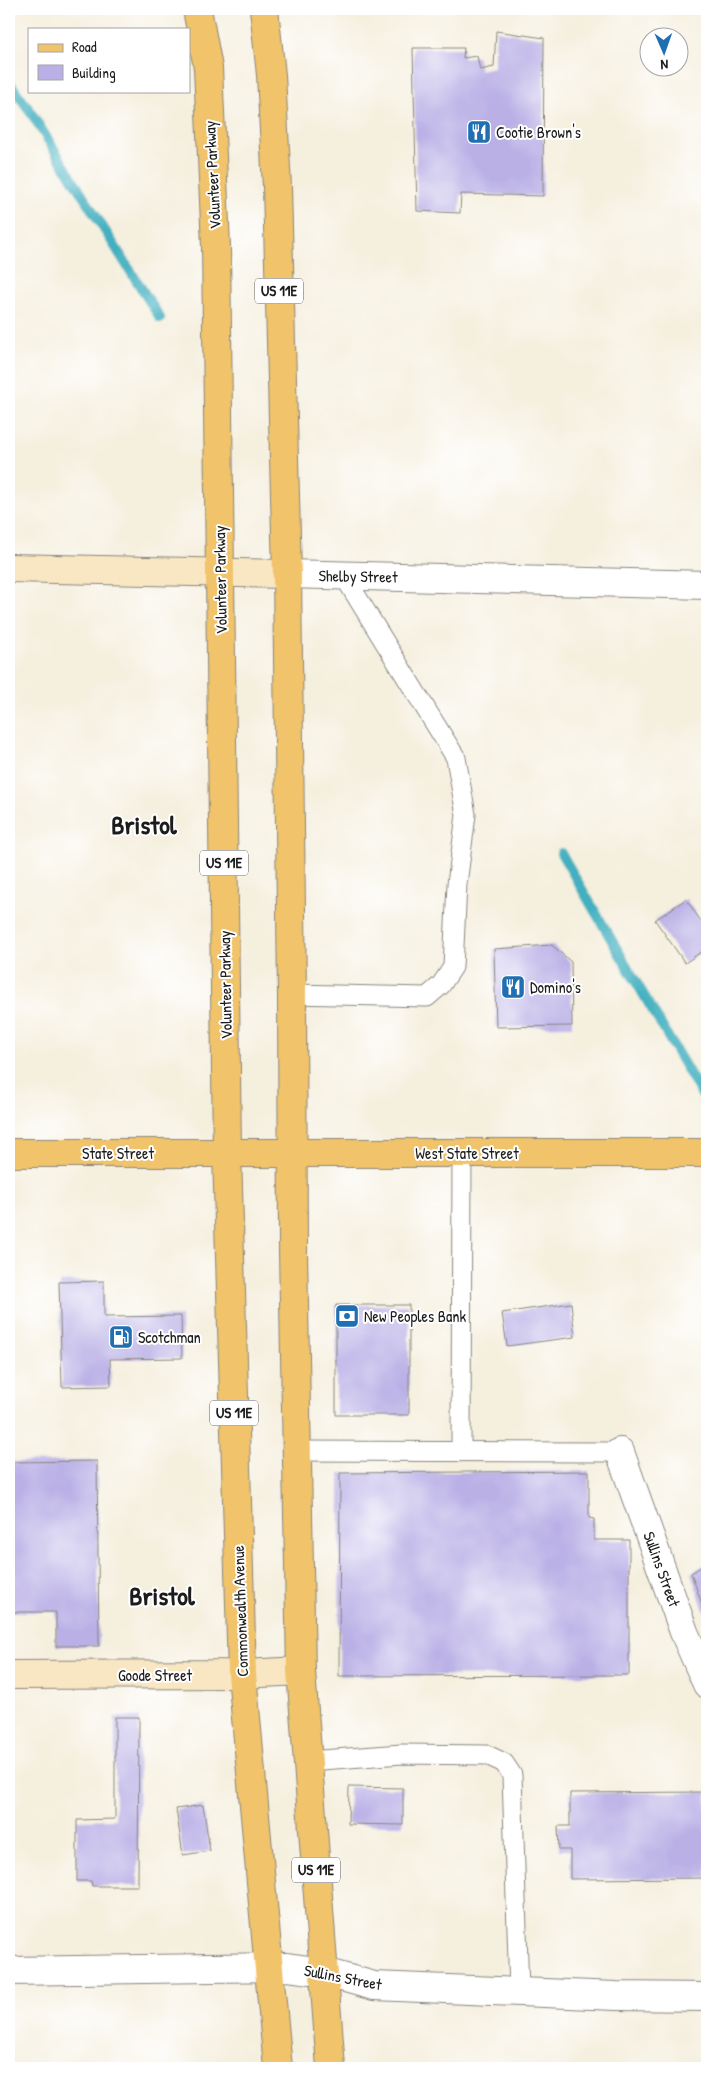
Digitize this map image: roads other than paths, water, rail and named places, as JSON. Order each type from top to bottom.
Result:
[{"type":"main road","name":"Volunteer Parkway","points":[[197,9],[208,68],[216,246],[227,1153]]},
{"type":"main road","name":"US 11E","points":[[264,9],[271,75],[277,187],[286,574],[296,1451],[302,1671],[331,2068]]},
{"type":"main road","name":"Shelby Street","points":[[9,568],[286,574]]},
{"type":"main road","name":"State Street","points":[[9,1152],[227,1153]]},
{"type":"main road","name":"West State Street","points":[[227,1153],[707,1153]]},
{"type":"main road","name":"Commonwealth Avenue","points":[[227,1153],[242,1674],[269,1967],[273,2062]]},
{"type":"main road","name":"Goode Street","points":[[9,1675],[242,1674],[302,1671]]},
{"type":"street","name":"Shelby Street","points":[[286,574],[707,585]]},
{"type":"street","name":"Sullins Street","points":[[620,1452],[684,1632],[707,1684]]},
{"type":"street","name":"Sullins Street","points":[[9,1971],[287,1967],[324,1972],[374,1986],[616,1996],[707,1997]]},
{"type":"lane","points":[[292,994],[427,997],[441,985],[453,967],[457,884],[466,815],[456,758],[344,576]]},
{"type":"lane","points":[[461,1452],[462,1152]]},
{"type":"lane","points":[[296,1451],[620,1452]]},
{"type":"lane","points":[[308,1762],[402,1754],[487,1755],[504,1762],[512,1775],[519,1992]]},
{"type":"waterway","points":[[9,82],[28,108],[160,318]]},
{"type":"waterway","points":[[561,853],[702,1095]]},
{"type":"place","name":"Cootie Brown's","points":[[479,132]]},
{"type":"place","name":"Domino's","points":[[513,987]]},
{"type":"place","name":"New Peoples Bank","points":[[347,1316]]},
{"type":"place","name":"Scotchman","points":[[121,1337]]},
{"type":"district","name":"Bristol","points":[[144,825]]},
{"type":"district","name":"Bristol","points":[[162,1596]]}]
